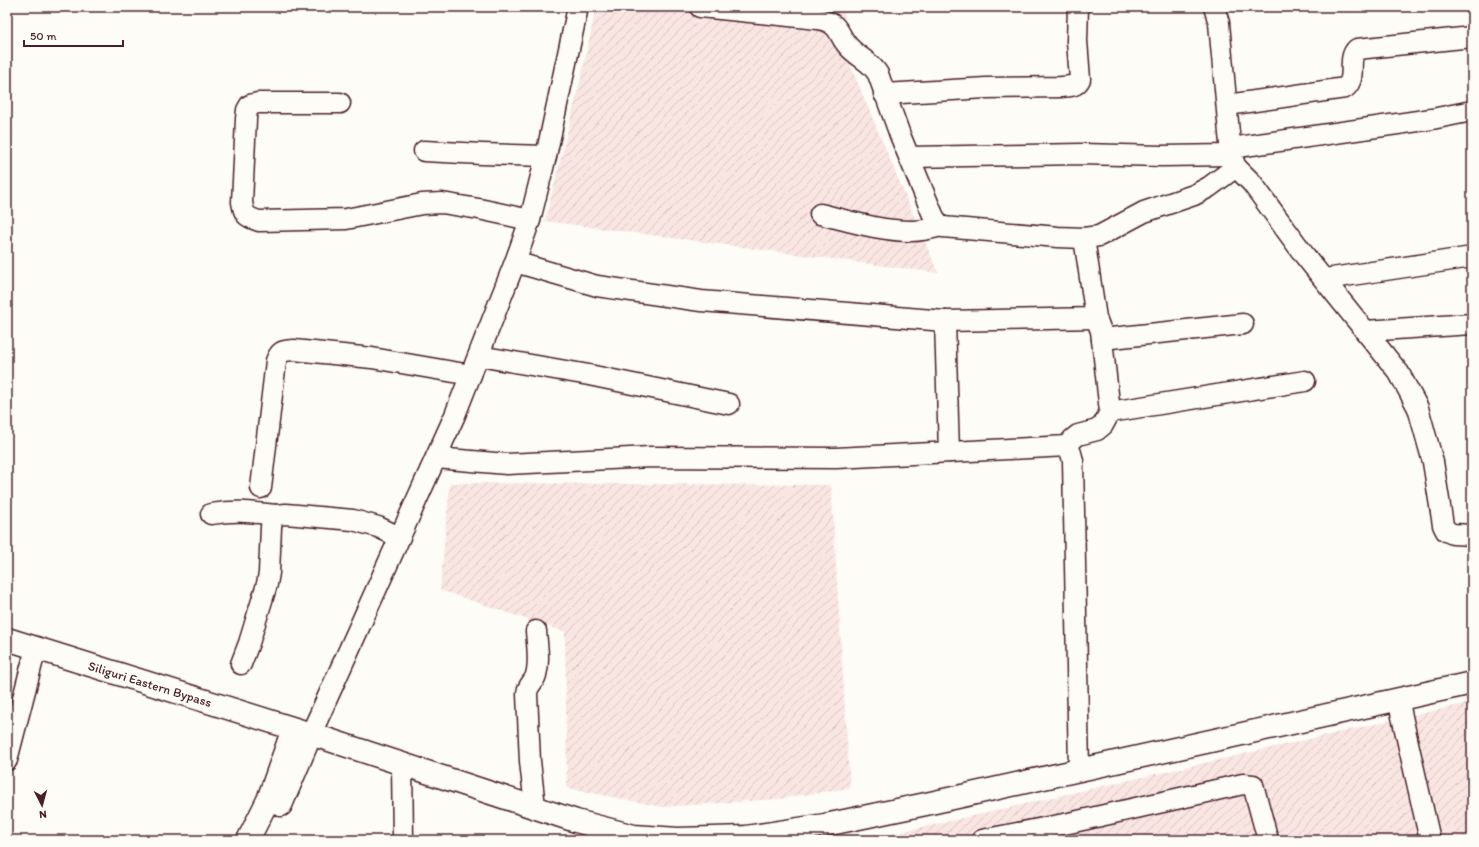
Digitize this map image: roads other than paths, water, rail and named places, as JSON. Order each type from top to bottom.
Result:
[{"type":"main road","name":"Siliguri Eastern Bypass","points":[[7,638],[302,731],[576,821],[634,836],[656,839],[735,839],[833,823],[926,804],[1472,683]]},
{"type":"main road","points":[[248,840],[302,731]]},
{"type":"main road","points":[[265,840],[302,731]]},
{"type":"street","points":[[302,731],[399,537],[436,458],[479,356],[515,262],[530,220],[546,156],[578,7]]},
{"type":"street","points":[[700,7],[828,21],[836,27],[851,50],[873,66],[878,74],[884,94],[936,222],[949,229],[1084,238],[1099,236],[1144,212],[1194,195],[1209,187],[1233,156]]},
{"type":"street","points":[[884,94],[986,88],[1061,87],[1078,84],[1080,79],[1076,41],[1078,7]]},
{"type":"street","points":[[1214,7],[1219,23],[1233,156],[1305,256],[1399,373],[1418,408],[1433,462],[1443,525],[1446,531],[1453,534],[1472,535]]},
{"type":"street","points":[[1227,105],[1345,88],[1352,80],[1353,56],[1357,49],[1472,36]]},
{"type":"street","points":[[340,103],[258,103],[250,105],[247,110],[246,119],[242,202],[244,212],[250,218],[259,221],[346,219],[422,204],[442,203],[530,220]]},
{"type":"street","points":[[910,157],[1074,154],[1233,156],[1472,111]]},
{"type":"street","points":[[424,151],[546,156]]},
{"type":"street","points":[[820,214],[900,231],[920,230],[941,226]]},
{"type":"street","points":[[436,458],[507,464],[651,457],[836,458],[1067,446],[1078,435],[1097,430],[1104,425],[1110,412],[1101,331],[1096,318],[1084,238]]},
{"type":"street","points":[[1325,279],[1472,257]]},
{"type":"street","points":[[515,262],[597,286],[693,300],[945,321],[1096,318]]},
{"type":"street","points":[[945,321],[949,452]]},
{"type":"street","points":[[1102,339],[1243,324]]},
{"type":"street","points":[[1365,331],[1472,324]]},
{"type":"street","points":[[261,488],[276,361],[278,354],[283,351],[294,350],[372,358],[471,375]]},
{"type":"street","points":[[479,356],[589,375],[729,404]]},
{"type":"street","points":[[1110,412],[1305,381]]},
{"type":"street","points":[[1067,446],[1073,461],[1080,769]]},
{"type":"street","points":[[211,514],[231,511],[247,511],[275,515],[286,514],[353,520],[378,527],[399,537]]},
{"type":"street","points":[[241,664],[267,584],[269,573],[271,527],[275,515]]},
{"type":"street","points":[[535,807],[530,761],[527,694],[528,686],[534,680],[538,665],[536,631]]},
{"type":"street","points":[[7,760],[36,648]]},
{"type":"street","points":[[1398,699],[1430,840]]},
{"type":"street","points":[[402,764],[403,840]]},
{"type":"street","points":[[982,840],[1071,831],[1243,784],[1253,785],[1268,840]]}]
